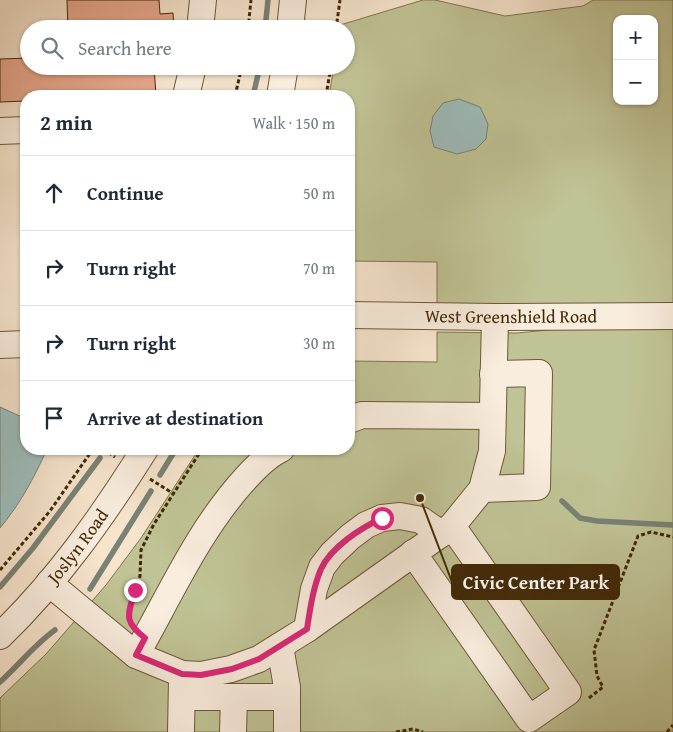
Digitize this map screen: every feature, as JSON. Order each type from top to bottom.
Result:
[{"type":"street","points":[[201,20],[203,0]]},
{"type":"street","points":[[291,20],[293,0]]},
{"type":"street","points":[[187,90],[191,75]]},
{"type":"street","points":[[281,90],[284,75]]},
{"type":"street","points":[[0,131],[20,130]]},
{"type":"street","name":"West Greenshield Road","points":[[355,315],[495,317],[673,316]]},
{"type":"street","points":[[182,686],[201,675],[232,669],[259,659],[307,629],[446,530],[482,489],[492,451],[495,317]]},
{"type":"street","points":[[0,345],[20,344]]},
{"type":"street","points":[[482,489],[537,487],[539,373],[493,374]]},
{"type":"street","points":[[355,418],[362,415],[492,416]]},
{"type":"street","name":"Joslyn Road","points":[[0,636],[24,613],[73,554],[118,492],[141,455]]},
{"type":"street","points":[[141,647],[204,532],[229,496],[271,455]]},
{"type":"street","points":[[307,629],[314,589],[322,567],[332,554],[366,525],[382,518],[400,516],[421,520],[446,530],[568,692],[529,719],[413,553]]},
{"type":"street","points":[[49,584],[141,647],[182,686],[234,697],[287,697]]},
{"type":"street","points":[[280,646],[287,687],[287,732]]},
{"type":"street","points":[[181,732],[182,686]]},
{"type":"street","points":[[233,732],[234,697]]},
{"type":"path","points":[[249,20],[251,0]]},
{"type":"path","points":[[337,20],[340,0]]},
{"type":"path","points":[[236,90],[240,75]]},
{"type":"path","points":[[327,90],[330,75]]},
{"type":"path","points":[[0,570],[50,511],[89,455]]},
{"type":"path","points":[[141,647],[129,619],[142,565],[140,550],[154,524],[198,455]]},
{"type":"path","points":[[588,700],[603,688],[597,676],[594,650],[638,536],[651,532],[673,537]]},
{"type":"path","points":[[667,732],[673,725]]},
{"type":"path","points":[[396,732],[413,729],[423,732]]},
{"type":"green space","points":[[423,0],[435,0],[505,16],[583,6],[593,0],[673,0],[673,309],[437,307],[437,262],[355,261],[355,90],[330,90],[332,75],[355,75],[355,20]]},
{"type":"green space","points":[[630,322],[673,323],[673,732],[0,732],[0,698],[46,654],[106,585],[141,538],[195,455],[355,455],[355,361],[437,362],[437,332],[517,333]]},
{"type":"water","points":[[459,99],[480,107],[488,124],[486,139],[476,149],[457,154],[434,147],[430,131],[433,116],[443,103]]},
{"type":"water","points":[[0,407],[20,416],[20,455],[44,455],[14,510],[0,528]]},
{"type":"building","points":[[67,0],[159,0],[160,14],[173,13],[173,20],[68,20]]},
{"type":"building","points":[[20,58],[20,75],[155,75],[156,90],[20,90],[20,101],[0,102],[0,59]]},
{"type":"waterway","points":[[266,20],[268,0]]},
{"type":"waterway","points":[[254,90],[258,75]]},
{"type":"waterway","points":[[160,475],[172,455]]},
{"type":"waterway","points":[[0,587],[33,548],[100,458]]},
{"type":"waterway","points":[[90,589],[151,491]]},
{"type":"waterway","points":[[562,501],[580,518],[597,521],[673,525]]},
{"type":"waterway","points":[[0,682],[40,642],[55,630]]},
{"type":"place","name":"Civic Center Park","points":[[420,498]]},
{"type":"route","points":[[135,590],[129,619],[136,631],[145,638],[136,655],[182,674],[201,675],[232,669],[259,659],[307,629],[314,589],[322,567],[332,554],[350,537],[366,525],[382,518]]}]
